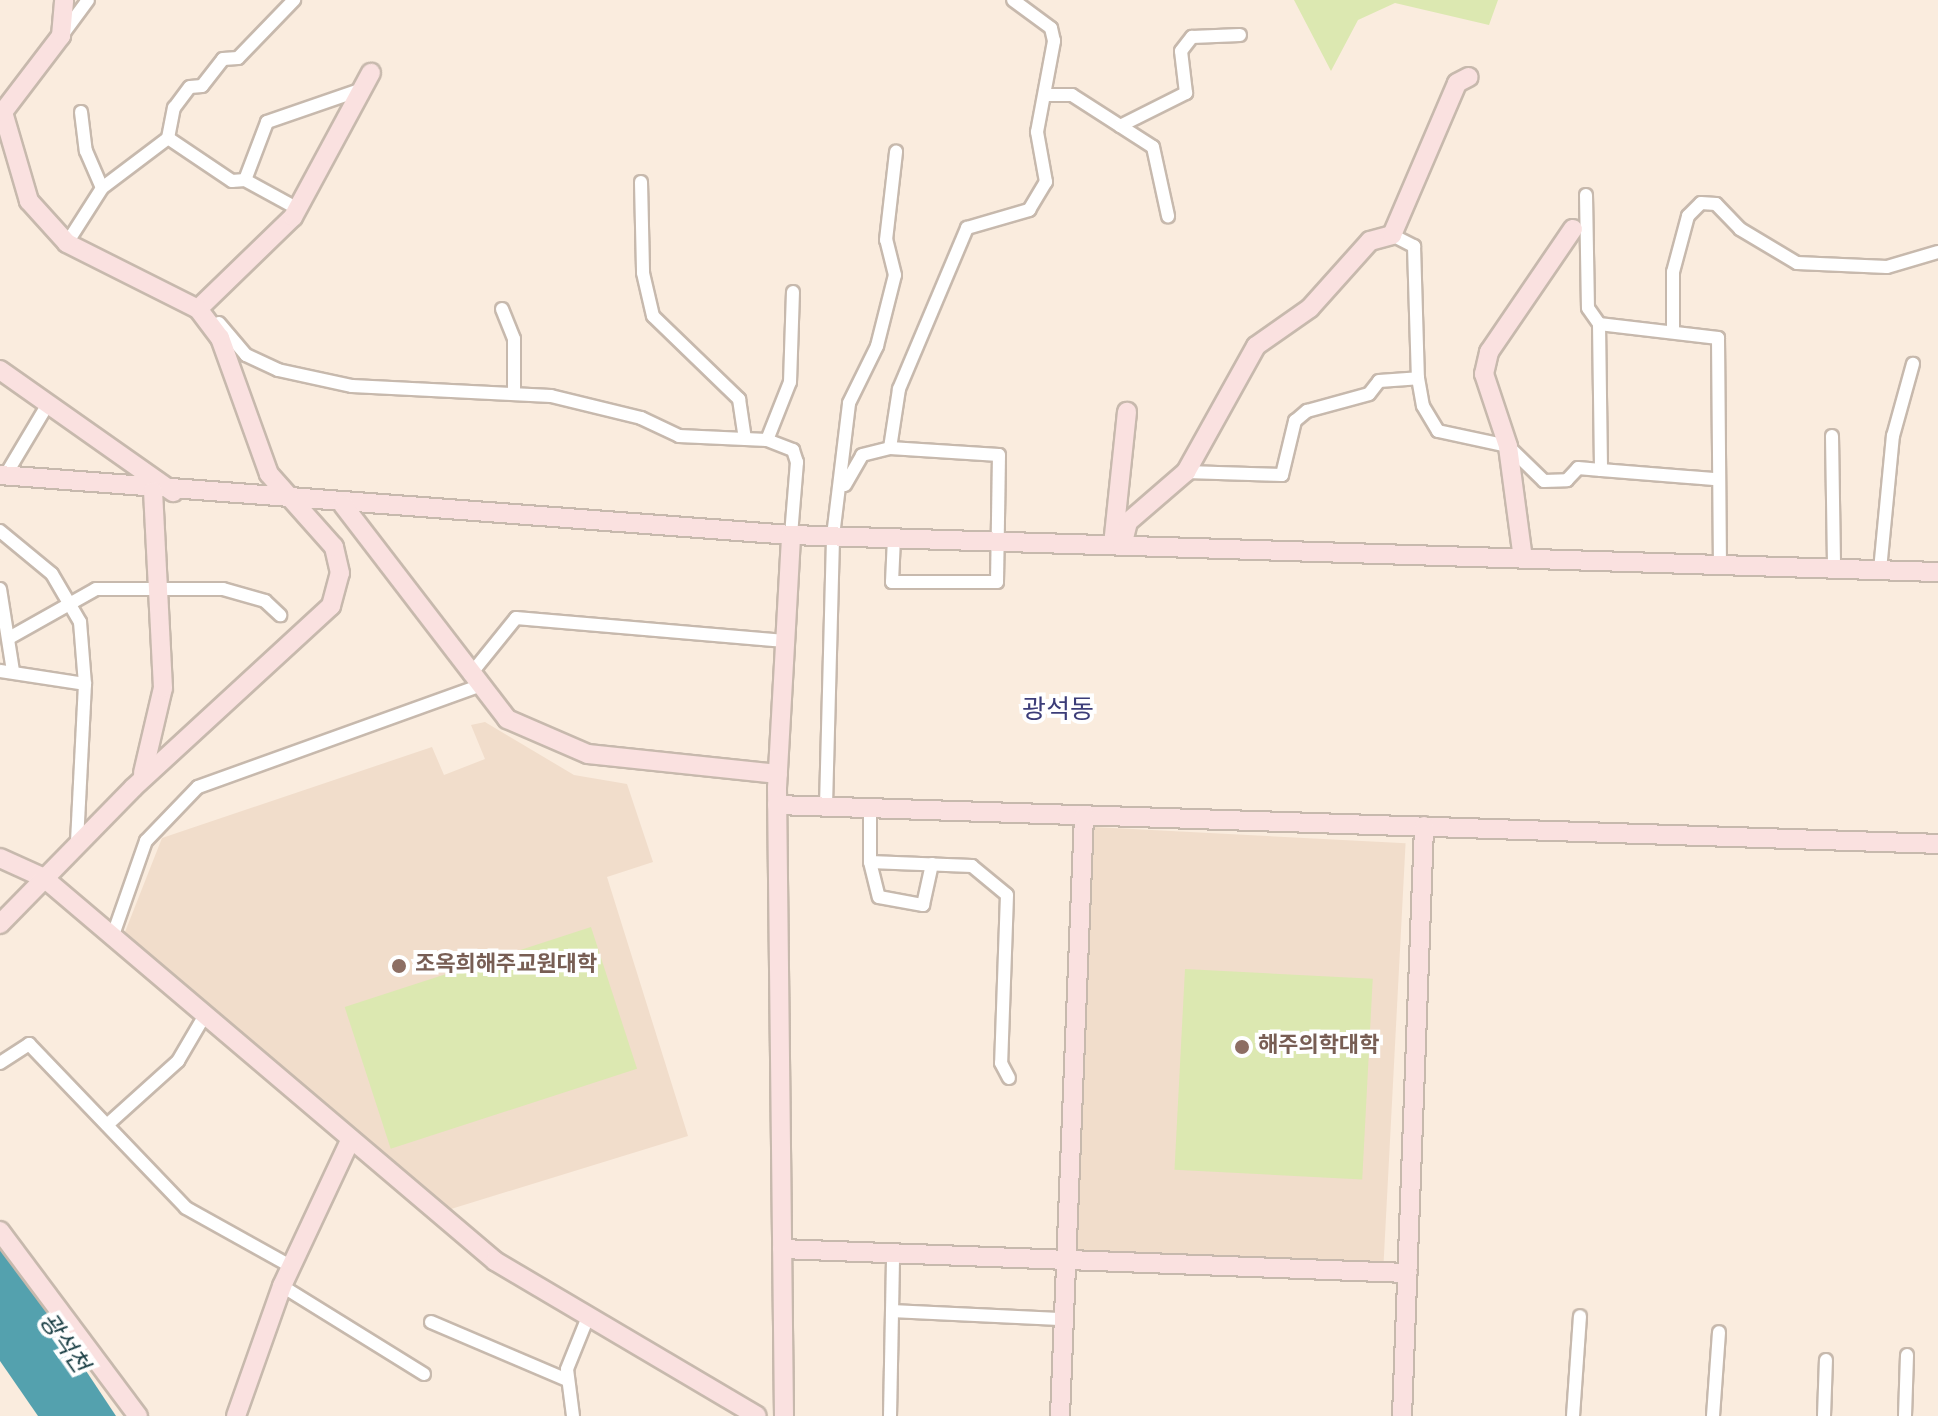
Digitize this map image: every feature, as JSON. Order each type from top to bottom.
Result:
[{"type":"street","points":[[61,36],[64,0]]},
{"type":"street","points":[[88,0],[3,112],[3,131],[29,201],[67,243],[201,307],[246,355],[278,370],[352,386],[514,394],[641,418],[679,436],[767,440],[793,450],[797,462],[777,805],[784,1416]]},
{"type":"street","points":[[67,243],[102,188],[168,138],[174,108],[190,87],[202,86],[223,59],[238,58],[294,0]]},
{"type":"street","points":[[890,448],[899,389],[967,228],[1029,210],[1041,199],[1046,182],[1037,132],[1047,95],[1051,28],[1013,0]]},
{"type":"street","points":[[1120,126],[1186,93],[1181,51],[1192,37],[1240,35]]},
{"type":"street","points":[[1392,235],[1457,83],[1469,77]]},
{"type":"street","points":[[245,180],[267,122],[367,81]]},
{"type":"street","points":[[201,307],[298,209],[367,81]]},
{"type":"street","points":[[1047,95],[1072,95],[1153,147],[1168,216]]},
{"type":"street","points":[[81,112],[86,151],[102,188]]},
{"type":"street","points":[[168,138],[232,181],[245,180],[298,209]]},
{"type":"street","points":[[826,806],[838,536],[849,403],[877,346],[895,275],[886,240],[896,152]]},
{"type":"street","points":[[641,182],[643,273],[653,316],[739,399],[745,439]]},
{"type":"street","points":[[1586,195],[1588,308],[1599,324],[1601,470]]},
{"type":"street","points":[[1673,332],[1673,272],[1688,216],[1701,203],[1716,204],[1740,229],[1797,263],[1887,267],[1938,252]]},
{"type":"street","points":[[1523,559],[1508,446],[1484,374],[1489,352],[1573,229]]},
{"type":"street","points":[[1118,546],[1128,522],[1186,472],[1256,346],[1310,308],[1370,241],[1392,235],[1414,246],[1418,378],[1423,406],[1438,431],[1508,446],[1544,481],[1567,480],[1578,468],[1714,479]]},
{"type":"street","points":[[767,440],[790,382],[793,292]]},
{"type":"street","points":[[0,924],[133,788],[331,606],[340,573],[334,547],[289,501],[269,474],[220,338],[201,307]]},
{"type":"street","points":[[502,309],[514,339],[514,394]]},
{"type":"street","points":[[1599,324],[1718,338],[1714,479],[1720,565]]},
{"type":"street","points":[[1880,570],[1893,436],[1913,364]]},
{"type":"street","points":[[0,370],[175,494]]},
{"type":"street","points":[[1186,472],[1282,475],[1295,421],[1307,411],[1369,394],[1379,381],[1418,378]]},
{"type":"street","points":[[48,404],[2,475],[175,494],[791,535],[1938,572]]},
{"type":"street","points":[[1118,546],[1127,412]]},
{"type":"street","points":[[1832,436],[1834,569]]},
{"type":"street","points":[[838,536],[845,477],[862,455],[890,448],[999,455],[995,541],[997,582],[892,582],[894,538]]},
{"type":"street","points":[[133,788],[151,762],[160,728],[153,491]]},
{"type":"street","points":[[343,505],[474,680],[507,719],[588,754],[778,774]]},
{"type":"street","points":[[0,531],[52,574],[80,622],[85,684],[77,843]]},
{"type":"street","points":[[0,589],[9,638],[6,671],[85,684]]},
{"type":"street","points":[[9,638],[68,602],[96,589],[223,589],[265,601],[280,615]]},
{"type":"street","points":[[113,935],[146,841],[198,787],[474,680],[516,618],[785,641]]},
{"type":"street","points":[[777,805],[1938,844]]},
{"type":"street","points":[[870,808],[870,862],[879,897],[923,905],[932,864]]},
{"type":"street","points":[[1060,1416],[1084,815]]},
{"type":"street","points":[[1402,1416],[1424,826]]},
{"type":"street","points":[[0,858],[44,878],[349,1143],[495,1261],[757,1416]]},
{"type":"street","points":[[870,862],[972,866],[1007,895],[1001,1063],[1009,1078]]},
{"type":"street","points":[[107,1125],[178,1061],[205,1015]]},
{"type":"street","points":[[0,1063],[29,1044],[186,1208],[290,1266]]},
{"type":"street","points":[[236,1416],[290,1266],[349,1143]]},
{"type":"street","points":[[0,1231],[138,1416]]},
{"type":"street","points":[[782,1249],[1408,1273]]},
{"type":"street","points":[[890,1416],[893,1253]]},
{"type":"street","points":[[282,1286],[424,1374]]},
{"type":"street","points":[[892,1311],[1064,1319]]},
{"type":"street","points":[[1573,1416],[1580,1316]]},
{"type":"street","points":[[573,1416],[567,1380],[588,1317]]},
{"type":"street","points":[[431,1322],[567,1380]]},
{"type":"street","points":[[1713,1416],[1719,1332]]},
{"type":"street","points":[[1905,1416],[1907,1355]]},
{"type":"street","points":[[1824,1416],[1826,1360]]},
{"type":"shaded area","name":"조옥희해주교원대학","points":[[485,722],[574,775],[627,784],[653,862],[607,877],[688,1136],[451,1209],[313,1102],[125,932],[162,838],[432,747],[444,775],[485,759],[471,725]]},
{"type":"shaded area","name":"해주의학대학","points":[[1094,827],[1406,843],[1383,1266],[1072,1249]]},
{"type":"green space","points":[[1294,0],[1498,0],[1489,25],[1395,3],[1358,20],[1331,71]]},
{"type":"green space","points":[[591,927],[637,1069],[391,1149],[345,1007]]},
{"type":"green space","points":[[1185,969],[1373,979],[1362,1180],[1174,1170]]},
{"type":"water","name":"광석천","points":[[0,1248],[39,1300],[116,1416],[38,1416],[0,1361]]},
{"type":"place","name":"조옥희해주교원대학","points":[[399,966]]},
{"type":"place","name":"해주의학대학","points":[[1242,1047]]},
{"type":"district","name":"광석동","points":[[1058,712]]}]
